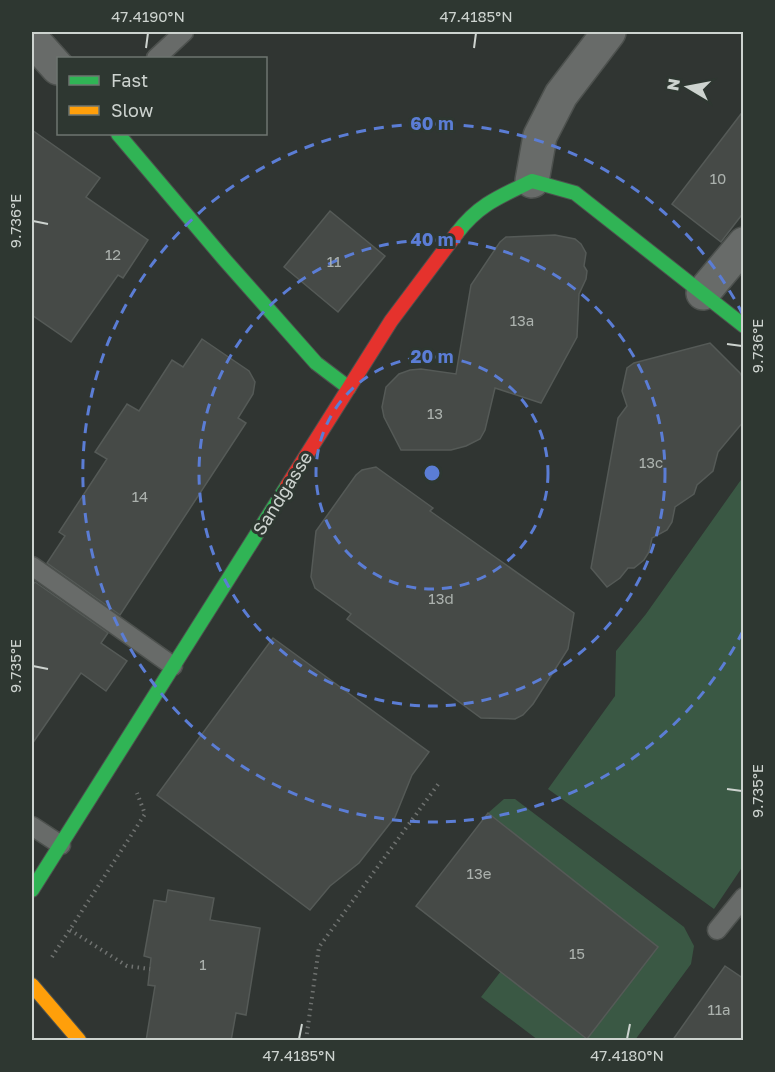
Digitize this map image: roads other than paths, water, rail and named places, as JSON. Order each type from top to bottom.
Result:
[{"type":"street","points":[[609,32],[561,95],[540,136],[532,181],[575,193],[744,326]]},
{"type":"street","points":[[32,39],[57,67]]},
{"type":"street","points":[[119,135],[316,363],[349,388]]},
{"type":"street","name":"Sandgasse","points":[[32,890],[392,321],[469,217],[492,200],[532,181]]},
{"type":"street","points":[[703,293],[744,244]]},
{"type":"street","points":[[33,986],[79,1041]]},
{"type":"lane","points":[[157,57],[184,32]]},
{"type":"lane","points":[[32,567],[172,666]]},
{"type":"lane","points":[[32,826],[62,845]]},
{"type":"lane","points":[[717,930],[744,897]]}]
